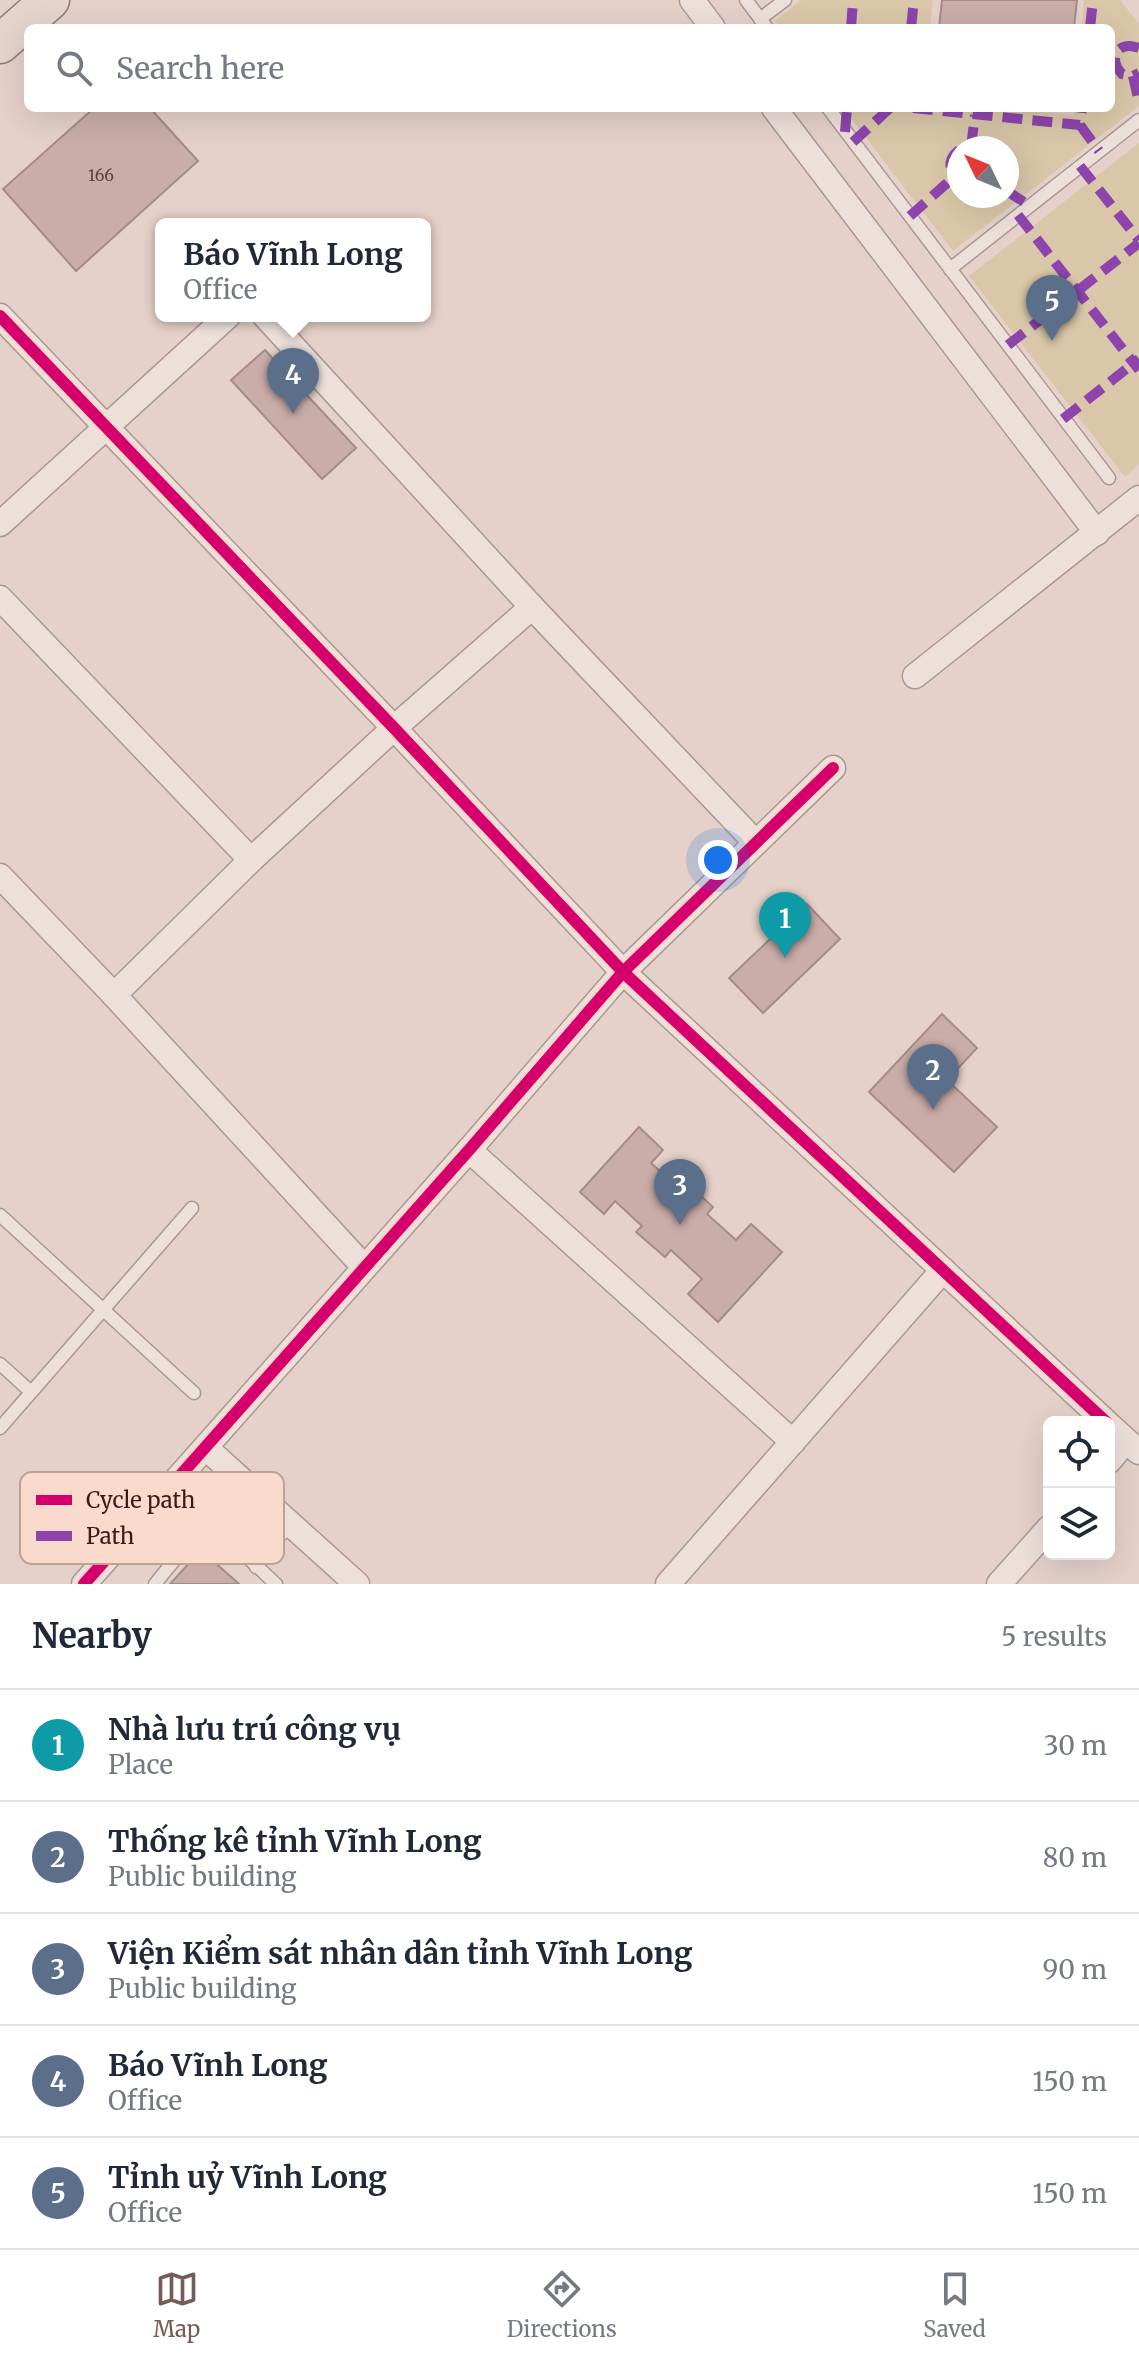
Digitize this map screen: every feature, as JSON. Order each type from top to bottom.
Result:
[{"type":"main road","points":[[0,44],[50,0]]},
{"type":"street","points":[[692,0],[710,24]]},
{"type":"street","points":[[777,112],[1097,533]]},
{"type":"street","points":[[0,316],[623,972],[1120,1435]]},
{"type":"street","points":[[0,524],[221,322]]},
{"type":"street","points":[[271,322],[532,607],[756,843]]},
{"type":"street","points":[[915,676],[1139,498]]},
{"type":"street","points":[[0,598],[251,860]]},
{"type":"street","points":[[114,995],[251,860],[394,728],[532,607]]},
{"type":"street","points":[[184,1472],[623,972],[833,768]]},
{"type":"street","points":[[0,876],[364,1267]]},
{"type":"street","points":[[469,1150],[793,1442]]},
{"type":"street","points":[[671,1583],[943,1270]]},
{"type":"street","points":[[206,1448],[232,1472]]},
{"type":"street","points":[[284,1519],[357,1584]]},
{"type":"street","points":[[999,1584],[1043,1535]]},
{"type":"street","points":[[84,1584],[102,1564]]},
{"type":"lane","points":[[746,0],[764,24],[785,0]]},
{"type":"lane","points":[[831,112],[1109,478]]},
{"type":"lane","points":[[950,269],[1139,120]]},
{"type":"lane","points":[[0,1428],[192,1208]]},
{"type":"lane","points":[[0,1215],[194,1393]]},
{"type":"lane","points":[[0,1364],[31,1392]]},
{"type":"lane","points":[[284,1532],[292,1526]]},
{"type":"lane","points":[[155,1584],[173,1564]]},
{"type":"lane","points":[[253,1564],[276,1584]]},
{"type":"shaded area","points":[[801,0],[933,0],[930,24],[777,24],[775,21]]},
{"type":"shaded area","points":[[1084,0],[1120,0],[1139,24],[1139,106],[1019,200],[1019,136],[947,136],[947,208],[1008,208],[953,251],[846,112],[1039,112],[1073,115],[1073,112],[1115,112],[1115,24],[1082,24]]},
{"type":"shaded area","points":[[1139,143],[1139,464],[1125,477],[969,276]]},
{"type":"building","points":[[942,0],[1077,0],[1074,24],[939,24]]},
{"type":"building","points":[[90,112],[154,112],[198,161],[76,271],[3,189]]},
{"type":"building","points":[[265,350],[356,448],[322,479],[231,380]]},
{"type":"building","points":[[807,904],[840,939],[763,1013],[729,978]]},
{"type":"building","points":[[942,1014],[977,1048],[947,1080],[997,1127],[954,1172],[869,1092]]},
{"type":"building","points":[[639,1127],[663,1150],[651,1163],[678,1187],[684,1180],[713,1207],[707,1214],[736,1240],[751,1224],[782,1252],[718,1322],[688,1294],[702,1279],[671,1250],[665,1257],[636,1232],[642,1226],[615,1201],[604,1214],[580,1192]]},
{"type":"building","points":[[188,1564],[217,1564],[239,1584],[170,1584]]},
{"type":"marked path","points":[[851,24],[853,0]]},
{"type":"marked path","points":[[911,24],[914,0]]},
{"type":"marked path","points":[[1090,24],[1093,0]]},
{"type":"marked path","points":[[1139,48],[1125,46],[1115,57],[1122,74],[1133,76],[1139,73]]},
{"type":"marked path","points":[[1133,76],[1139,103]]},
{"type":"marked path","points":[[845,132],[847,112]]},
{"type":"marked path","points":[[853,142],[886,112]]},
{"type":"marked path","points":[[952,112],[1080,125],[1082,112]]},
{"type":"marked path","points":[[972,136],[975,115]]},
{"type":"marked path","points":[[1080,125],[1099,151]]},
{"type":"marked path","points":[[1080,166],[1139,240]]},
{"type":"marked path","points":[[910,216],[947,183]]},
{"type":"marked path","points":[[1019,199],[1030,206]]},
{"type":"marked path","points":[[1018,215],[1139,370]]},
{"type":"marked path","points":[[1008,345],[1139,243]]},
{"type":"marked path","points":[[1063,419],[1139,359]]},
{"type":"cycle path","points":[[0,316],[623,972],[1100,1416]]},
{"type":"cycle path","points":[[183,1472],[623,972],[833,768]]},
{"type":"cycle path","points":[[84,1584],[102,1564]]},
{"type":"place","name":"Tỉnh uỷ Vĩnh Long","points":[[1052,341]]},
{"type":"place","name":"Báo Vĩnh Long","points":[[293,414]]},
{"type":"place","name":"Nhà lưu trú công vụ","points":[[785,958]]},
{"type":"place","name":"Thống kê tỉnh Vĩnh Long","points":[[933,1110]]},
{"type":"place","name":"Viện Kiểm sát nhân dân tỉnh Vĩnh Long","points":[[680,1225]]}]
